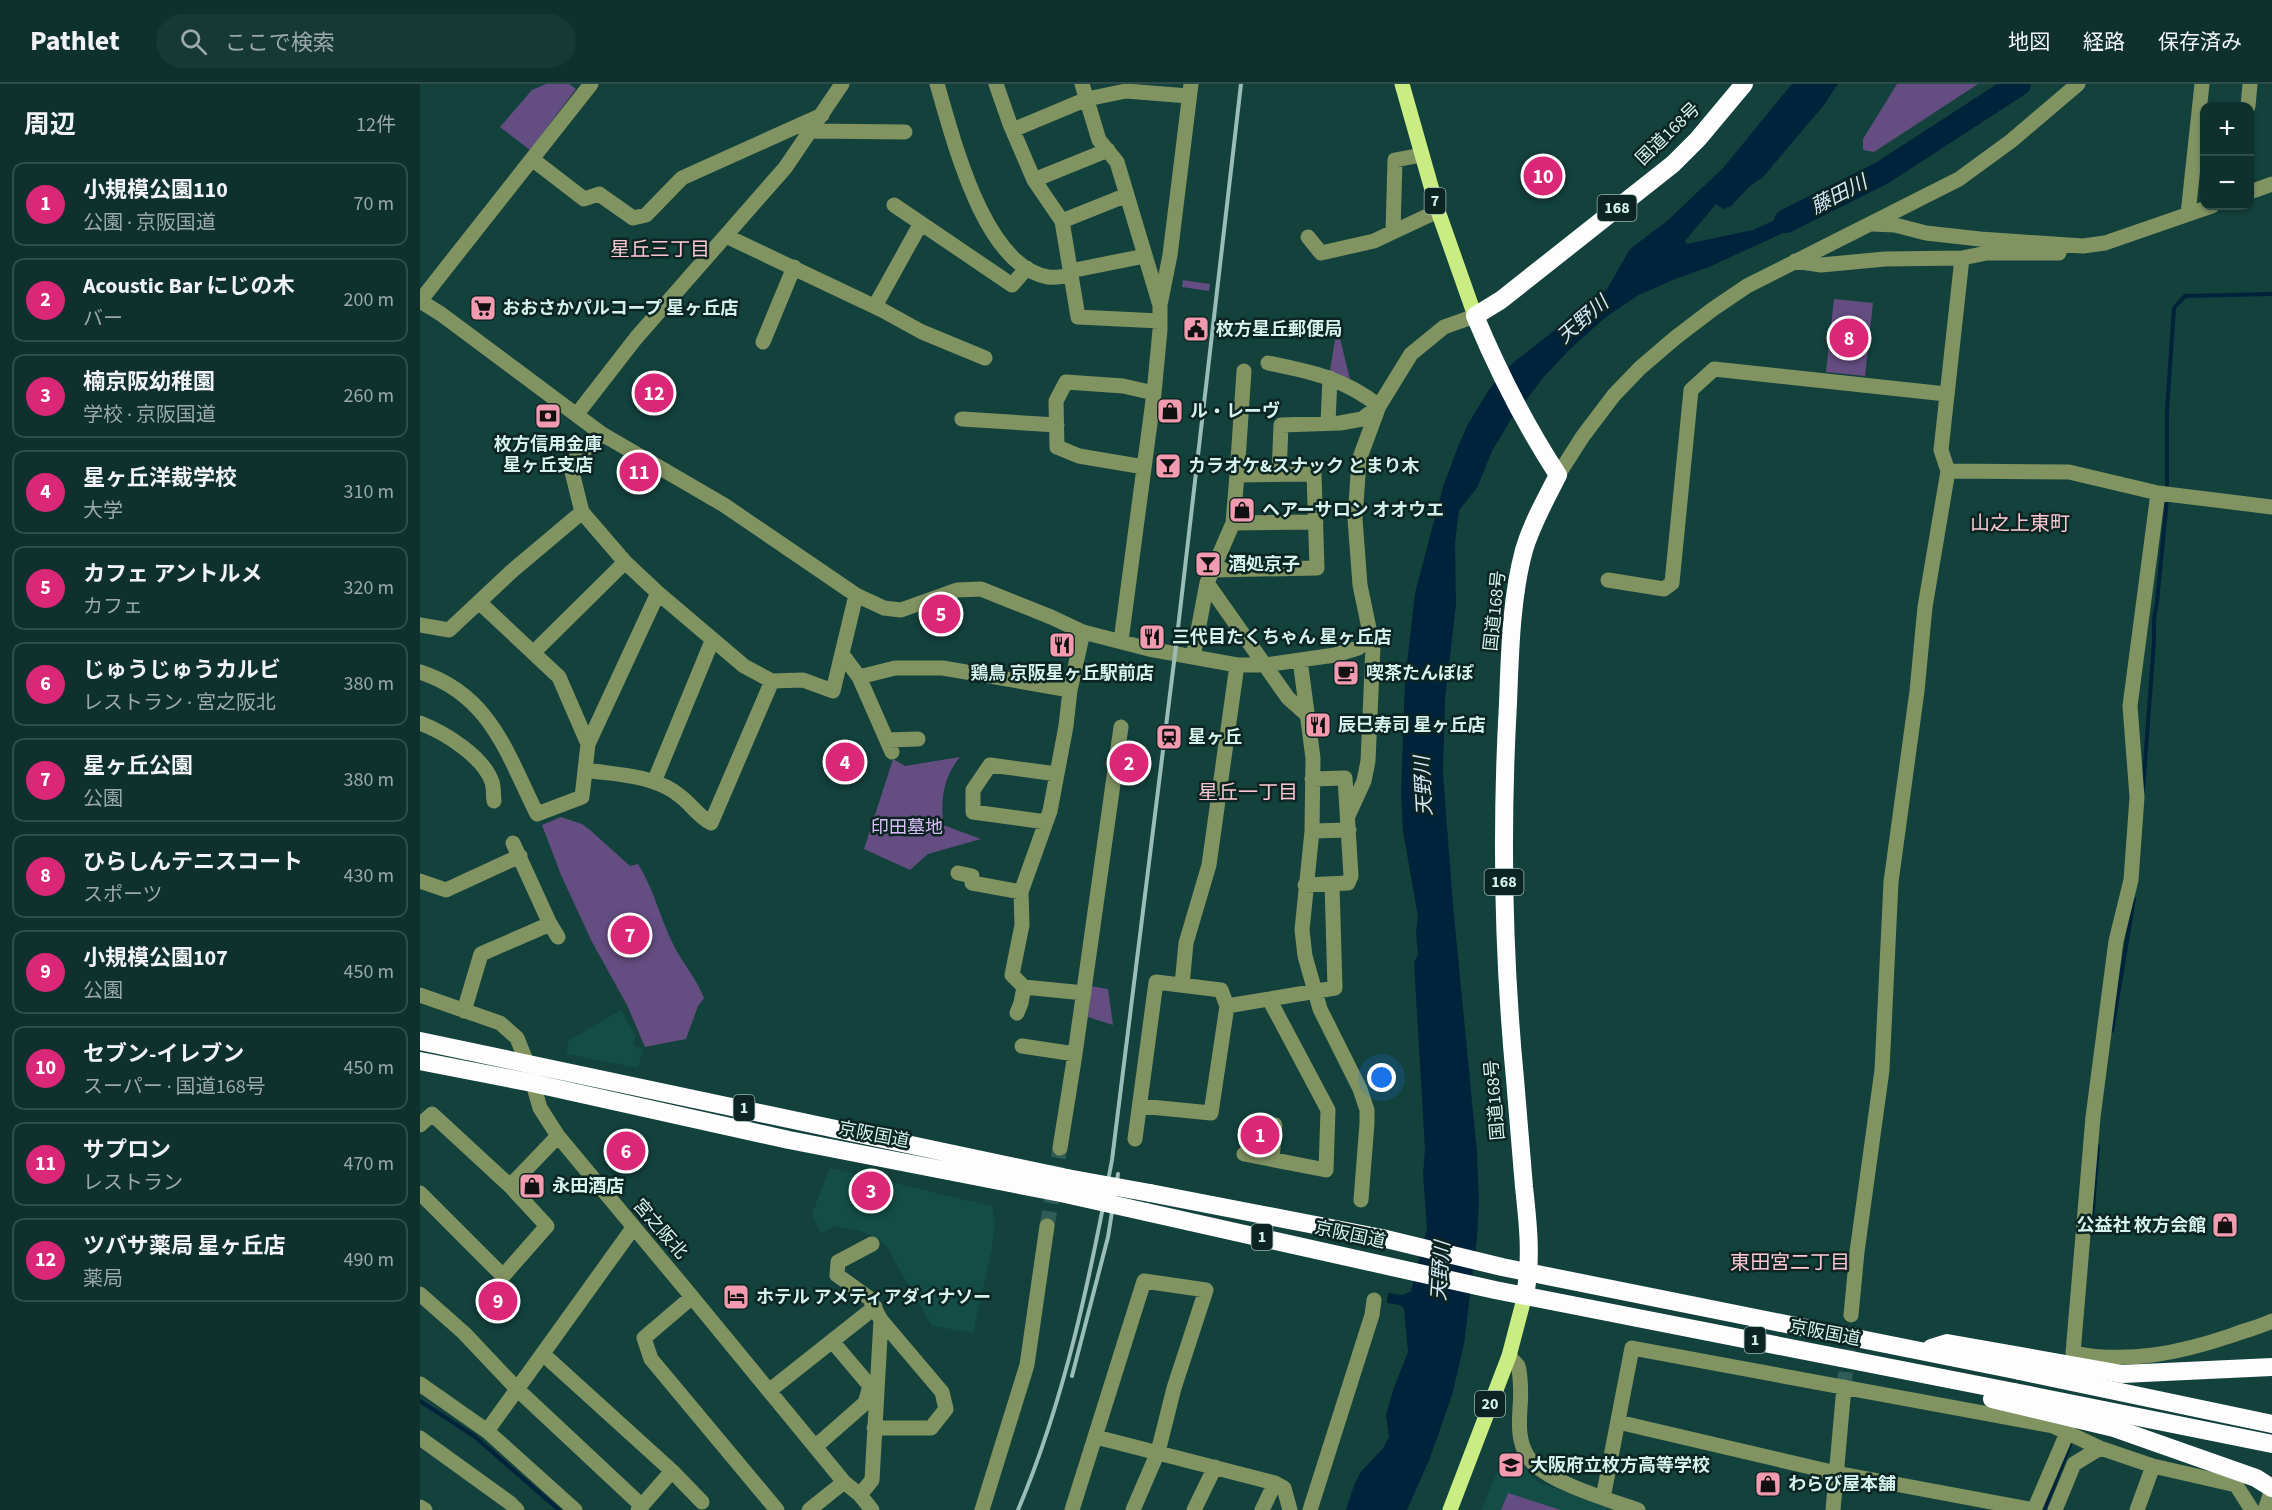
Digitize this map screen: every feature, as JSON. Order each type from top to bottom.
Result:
[{"type":"highway","name":"国道168号","points":[[1475,316],[1501,300],[1673,164],[1698,139],[1744,84]]},
{"type":"highway","points":[[1475,316],[1487,345],[1540,447],[1558,476]]},
{"type":"highway","name":"国道168号","points":[[1525,1295],[1529,1272],[1528,1222],[1507,997],[1503,849],[1506,731],[1515,596],[1520,569],[1535,521],[1558,476]]},
{"type":"highway","name":"京阪国道","points":[[420,1041],[527,1063],[1064,1186],[1146,1212],[1496,1290],[2272,1444]]},
{"type":"highway","name":"京阪国道","points":[[420,1061],[532,1083],[789,1140],[1064,1186],[1150,1193],[1382,1239],[1502,1268],[2020,1371],[2272,1424]]},
{"type":"highway","name":"1","points":[[1920,1351],[1947,1343],[2122,1374],[2272,1367]]},
{"type":"highway","points":[[1886,1366],[1934,1385],[2114,1428],[2256,1478],[2272,1488]]},
{"type":"main road","name":"7","points":[[1402,84],[1438,211],[1475,316]]},
{"type":"main road","name":"20","points":[[1450,1510],[1509,1356],[1525,1295]]},
{"type":"street","points":[[591,84],[420,301],[441,314],[602,434],[724,505],[856,595],[884,608],[901,610],[957,590],[981,589],[1083,632],[1149,649],[1237,665],[1265,665],[1335,655],[1358,648],[1371,638]]},
{"type":"street","points":[[576,414],[636,338],[785,168],[842,84]]},
{"type":"street","points":[[937,84],[969,188],[997,238],[1008,252],[1027,268],[1048,277],[1145,256]]},
{"type":"street","points":[[996,84],[1035,180],[1062,221],[1078,317],[1160,321]]},
{"type":"street","points":[[1082,84],[1099,140],[1118,162],[1160,305]]},
{"type":"street","points":[[1558,476],[1583,436],[1614,395],[1640,368],[1675,338],[1747,286],[1959,178],[2011,141],[2078,84]]},
{"type":"street","points":[[2188,214],[2202,84]]},
{"type":"street","points":[[2248,102],[2250,84]]},
{"type":"street","points":[[1013,130],[1087,99],[1126,91],[1190,90],[1170,255],[1160,305],[1154,393],[1121,641]]},
{"type":"street","points":[[532,159],[584,200],[599,194],[633,218],[646,215],[682,178],[822,115]]},
{"type":"street","points":[[812,131],[904,132]]},
{"type":"street","points":[[1035,180],[1107,150]]},
{"type":"street","points":[[1393,232],[1395,160],[1422,154]]},
{"type":"street","points":[[2254,191],[2272,184]]},
{"type":"street","points":[[1062,221],[1128,195]]},
{"type":"street","points":[[894,205],[1012,285],[1027,268]]},
{"type":"street","points":[[1908,205],[1907,216],[1913,225],[1926,233]]},
{"type":"street","points":[[1872,224],[1895,225],[1926,233],[1980,239],[2083,246],[2105,243],[2200,210]]},
{"type":"street","points":[[1308,237],[1321,253],[1374,241],[1438,211]]},
{"type":"street","points":[[875,306],[921,223]]},
{"type":"street","points":[[726,236],[875,306],[922,332],[985,358]]},
{"type":"street","points":[[1795,261],[1821,265],[1885,259],[1962,258],[1987,253],[2078,252],[2083,246]]},
{"type":"street","points":[[1851,1315],[1870,1142],[1882,1070],[1891,882],[1917,691],[1925,607],[1948,471],[1941,450],[1962,258]]},
{"type":"street","points":[[763,342],[794,267]]},
{"type":"street","points":[[1348,823],[1364,781],[1368,761],[1373,646],[1360,585],[1355,519],[1359,460],[1379,406],[1411,354],[1444,327],[1475,316]]},
{"type":"street","points":[[1268,363],[1330,378],[1358,389],[1379,406]]},
{"type":"street","points":[[1608,580],[1664,590],[1672,583],[1691,390],[1714,369],[1946,394]]},
{"type":"street","points":[[1193,657],[1210,577],[1233,522],[1244,370]]},
{"type":"street","points":[[1328,423],[1330,378]]},
{"type":"street","points":[[1144,467],[1079,456],[1058,447],[1056,400],[1066,382],[1124,386],[1154,393]]},
{"type":"street","points":[[1279,474],[1281,425],[1362,419],[1379,406]]},
{"type":"street","points":[[962,418],[1057,425]]},
{"type":"street","points":[[602,434],[574,460],[572,472],[582,512],[625,562],[712,641],[744,666],[772,681],[803,680],[833,691],[856,595]]},
{"type":"street","points":[[1948,471],[2069,472],[2158,493],[2272,507]]},
{"type":"street","points":[[1210,577],[1317,568],[1314,474],[1237,475]]},
{"type":"street","points":[[2158,493],[2130,706],[2137,797],[2131,880],[2116,941],[2094,1106],[2073,1353],[2097,1358],[2166,1354],[2201,1346],[2272,1321]]},
{"type":"street","points":[[420,624],[449,630],[512,571],[582,512]]},
{"type":"street","points":[[1233,522],[1316,522]]},
{"type":"street","points":[[533,653],[625,562]]},
{"type":"street","points":[[1210,577],[1288,698],[1306,714]]},
{"type":"street","points":[[420,672],[434,677],[476,704],[508,749],[537,814],[582,797],[588,744],[658,593]]},
{"type":"street","points":[[479,602],[559,677],[588,744]]},
{"type":"street","points":[[1083,632],[1046,822],[1021,892],[1022,925],[1012,975],[1024,987],[1084,993]]},
{"type":"street","points":[[654,782],[712,641]]},
{"type":"street","points":[[842,654],[859,677],[890,746],[918,739]]},
{"type":"street","points":[[1300,660],[1312,758],[1312,831],[1302,930],[1305,956],[1320,1009],[1360,1089],[1366,1110],[1361,1200]]},
{"type":"street","points":[[1182,986],[1186,943],[1209,865],[1237,665]]},
{"type":"street","points":[[859,677],[896,668],[943,668],[1070,690]]},
{"type":"street","points":[[586,770],[654,782],[679,795],[699,816],[711,823],[772,681]]},
{"type":"street","points":[[420,723],[468,750],[492,782],[494,801]]},
{"type":"street","points":[[1059,1148],[1084,993],[1121,727]]},
{"type":"street","points":[[1046,822],[974,812],[973,790],[990,765],[1057,774]]},
{"type":"street","points":[[1305,885],[1347,883],[1352,876],[1345,778],[1312,779]]},
{"type":"street","points":[[1312,831],[1348,823]]},
{"type":"street","points":[[420,881],[446,890],[516,850],[554,931],[481,954],[464,1011]]},
{"type":"street","points":[[958,873],[972,876],[972,883],[1021,892]]},
{"type":"street","points":[[1227,1006],[1335,988],[1332,884]]},
{"type":"street","points":[[1135,1139],[1156,982],[1221,990],[1227,1006],[1211,1113],[1140,1106]]},
{"type":"street","points":[[1017,1013],[1024,987]]},
{"type":"street","name":"宮之阪北","points":[[420,995],[500,1023],[517,1038],[540,1108],[558,1136],[844,1482],[860,1495],[872,1510]]},
{"type":"street","points":[[1244,1154],[1326,1170],[1328,1110],[1269,999]]},
{"type":"street","points":[[1022,1046],[1075,1054]]},
{"type":"street","points":[[420,1125],[432,1114],[510,1186],[547,1226],[503,1276],[420,1193]]},
{"type":"street","points":[[1272,1159],[1275,1125]]},
{"type":"street","points":[[510,1186],[558,1136]]},
{"type":"street","points":[[982,1510],[1028,1365],[1047,1226]]},
{"type":"street","points":[[487,1431],[633,1228]]},
{"type":"street","points":[[872,1245],[838,1262],[837,1275],[869,1298],[878,1313],[942,1392],[946,1409],[931,1428],[874,1428]]},
{"type":"street","points":[[1072,1510],[1144,1281],[1206,1290],[1174,1388],[1158,1452],[1133,1510]]},
{"type":"street","points":[[420,1294],[464,1333],[518,1390],[640,1508],[672,1471]]},
{"type":"street","points":[[692,1296],[644,1338],[651,1359],[777,1510]]},
{"type":"street","points":[[1310,1510],[1372,1315],[1374,1300]]},
{"type":"street","points":[[769,1391],[832,1341],[878,1313]]},
{"type":"street","points":[[860,1495],[872,1480],[878,1313]]},
{"type":"street","points":[[815,1447],[865,1403],[870,1386],[832,1341]]},
{"type":"street","points":[[1603,1498],[1632,1348],[2068,1428],[2100,1448],[2153,1466],[2236,1485],[2252,1510]]},
{"type":"street","points":[[543,1354],[672,1471],[702,1502]]},
{"type":"street","points":[[1509,1356],[1518,1366],[1521,1401],[1519,1425],[1521,1442],[1528,1457],[1543,1472],[1603,1498],[1638,1510]]},
{"type":"street","points":[[420,1384],[487,1431],[575,1510]]},
{"type":"street","points":[[1833,1510],[1844,1387]]},
{"type":"street","points":[[1618,1422],[1836,1473],[2034,1510],[2068,1428]]},
{"type":"street","points":[[1096,1437],[1275,1483],[1284,1488],[1290,1510]]},
{"type":"street","points":[[420,1438],[517,1510]]},
{"type":"street","points":[[2055,1510],[2074,1464],[2100,1448]]},
{"type":"street","points":[[2137,1510],[2153,1466]]},
{"type":"street","points":[[1194,1510],[1215,1467]]},
{"type":"street","points":[[808,1510],[844,1482]]},
{"type":"street","points":[[1262,1510],[1275,1483]]},
{"type":"street","points":[[2265,1510],[2272,1488]]},
{"type":"street","points":[[420,1507],[425,1510]]},
{"type":"shaded area","points":[[621,1010],[635,1035],[633,1045],[643,1050],[638,1068],[566,1054],[569,1040]]},
{"type":"shaded area","points":[[830,1168],[992,1206],[995,1222],[992,1249],[973,1333],[932,1326],[885,1244],[861,1231],[835,1226],[821,1234],[812,1214]]},
{"type":"shaded area","name":"大阪府立枚方高等学校","points":[[1507,1449],[1538,1482],[1615,1510],[1481,1510]]},
{"type":"green space","points":[[546,84],[569,84],[576,89],[530,150],[500,127],[532,90]]},
{"type":"green space","points":[[1897,84],[1978,84],[1874,152],[1863,150],[1863,139]]},
{"type":"green space","points":[[1183,280],[1210,284],[1209,291],[1182,287]]},
{"type":"green space","points":[[1834,299],[1873,303],[1865,376],[1826,372]]},
{"type":"green space","points":[[1337,326],[1350,379],[1330,371]]},
{"type":"green space","name":"印田墓地","points":[[960,757],[944,789],[943,825],[981,839],[928,854],[910,870],[864,849],[893,759],[905,766]]},
{"type":"green space","points":[[561,817],[582,824],[630,866],[638,864],[644,874],[679,956],[704,998],[698,1006],[686,1039],[645,1047],[627,1005],[592,942],[561,875],[542,825]]},
{"type":"green space","points":[[1091,986],[1108,989],[1113,1025],[1088,1017]]},
{"type":"green space","points":[[1267,1128],[1263,1149],[1242,1142]]},
{"type":"green space","points":[[494,1277],[502,1283],[499,1288],[517,1306],[505,1322],[479,1297]]},
{"type":"green space","points":[[1508,1493],[1561,1510],[1501,1510]]},
{"type":"water","name":"天野川","points":[[1792,84],[1838,84],[1824,105],[1763,177],[1749,187],[1731,206],[1723,209],[1716,204],[1685,241],[1687,244],[1753,230],[1813,202],[1818,217],[1709,267],[1637,296],[1606,317],[1570,349],[1542,379],[1510,421],[1492,451],[1477,488],[1459,510],[1455,542],[1456,604],[1445,700],[1443,773],[1453,905],[1477,1153],[1479,1202],[1477,1238],[1464,1344],[1452,1395],[1430,1458],[1407,1510],[1346,1510],[1360,1473],[1383,1448],[1389,1437],[1386,1415],[1408,1352],[1404,1309],[1400,1305],[1387,1303],[1388,1293],[1403,1295],[1411,1291],[1427,1228],[1423,1175],[1425,1149],[1414,962],[1418,955],[1416,932],[1418,917],[1403,831],[1401,793],[1405,681],[1415,593],[1443,487],[1467,426],[1490,388],[1514,362],[1607,289],[1630,249],[1667,221],[1723,168]]},
{"type":"waterway","name":"藤田川","points":[[1786,221],[1882,173],[2019,84]]},
{"type":"waterway","points":[[2167,492],[2167,410],[2174,308],[2185,296],[2272,294]]},
{"type":"waterway","points":[[2143,790],[2154,619],[2167,499]]},
{"type":"waterway","points":[[2112,1031],[2134,899]]},
{"type":"waterway","points":[[2091,1234],[2098,1146]]},
{"type":"waterway","points":[[420,1401],[474,1436],[559,1510]]},
{"type":"waterway","points":[[2044,1510],[2072,1440]]},
{"type":"tunnel","points":[[1047,1226],[1060,1148]]},
{"type":"tunnel","points":[[1844,1387],[1851,1315]]},
{"type":"railway","points":[[1018,1510],[1035,1468],[1063,1382],[1095,1249],[1112,1160],[1175,654],[1241,84]]},
{"type":"railway","points":[[1072,1376],[1108,1237],[1118,1174]]},
{"type":"place","name":"セブン-イレブン","points":[[1543,176]]},
{"type":"place","name":"おおさかパルコープ 星ヶ丘店","points":[[483,308]]},
{"type":"place","name":"枚方星丘郵便局","points":[[1196,329]]},
{"type":"place","name":"ひらしんテニスコート","points":[[1849,338]]},
{"type":"place","name":"ツバサ薬局 星ヶ丘店","points":[[654,393]]},
{"type":"place","name":"ル・レーヴ","points":[[1170,411]]},
{"type":"place","name":"枚方信用金庫 星ヶ丘支店","points":[[548,416]]},
{"type":"place","name":"カラオケ&スナック とまり木","points":[[1168,466]]},
{"type":"place","name":"サプロン","points":[[639,472]]},
{"type":"place","name":"ヘアーサロン オオウエ","points":[[1242,510]]},
{"type":"place","name":"酒処京子","points":[[1208,564]]},
{"type":"place","name":"カフェ アントルメ","points":[[941,614]]},
{"type":"place","name":"三代目たくちゃん 星ヶ丘店","points":[[1152,637]]},
{"type":"place","name":"鶏鳥 京阪星ヶ丘駅前店","points":[[1062,645]]},
{"type":"place","name":"喫茶たんぽぽ","points":[[1346,673]]},
{"type":"place","name":"辰巳寿司 星ヶ丘店","points":[[1318,725]]},
{"type":"place","name":"星ヶ丘","points":[[1169,737]]},
{"type":"place","name":"星ヶ丘洋裁学校","points":[[845,762]]},
{"type":"place","name":"Acoustic Bar にじの木","points":[[1129,763]]},
{"type":"place","name":"星ヶ丘公園","points":[[630,935]]},
{"type":"place","name":"小規模公園110","points":[[1260,1135]]},
{"type":"place","name":"じゅうじゅうカルビ","points":[[626,1151]]},
{"type":"place","name":"永田酒店","points":[[532,1186]]},
{"type":"place","name":"楠京阪幼稚園","points":[[871,1191]]},
{"type":"place","name":"公益社 枚方会館","points":[[2225,1225]]},
{"type":"place","name":"ホテル アメティアダイナソー","points":[[736,1297]]},
{"type":"place","name":"小規模公園107","points":[[498,1301]]},
{"type":"place","name":"大阪府立枚方高等学校","points":[[1511,1465]]},
{"type":"place","name":"わらび屋本舗","points":[[1768,1484]]},
{"type":"district","name":"星丘三丁目","points":[[660,250]]},
{"type":"district","name":"山之上東町","points":[[2020,524]]},
{"type":"district","name":"星丘一丁目","points":[[1248,793]]},
{"type":"district","name":"東田宮二丁目","points":[[1790,1263]]}]
